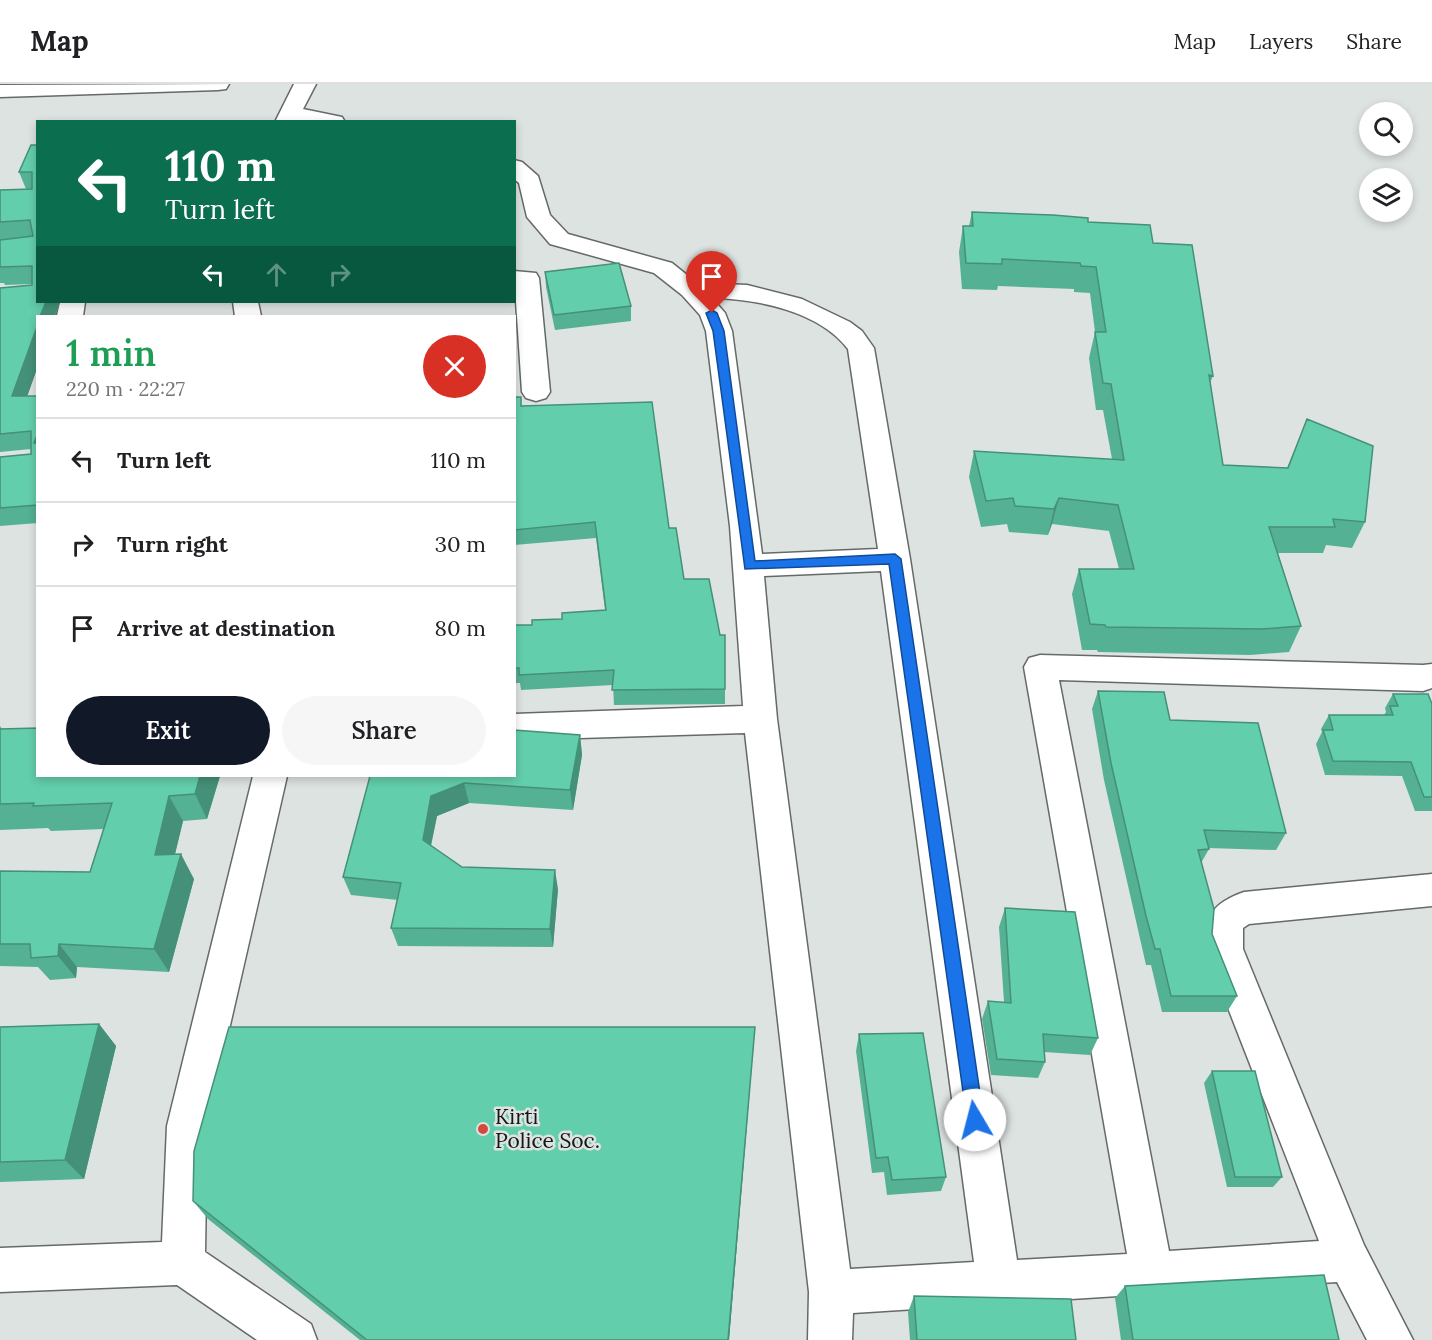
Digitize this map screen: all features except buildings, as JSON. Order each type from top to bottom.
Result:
[{"type":"street","points":[[0,91],[218,84]]},
{"type":"street","points":[[305,84],[289,117],[316,120]]},
{"type":"street","points":[[516,169],[530,181],[539,218],[559,239],[663,268],[691,290],[712,313],[719,331],[749,566],[760,719],[831,1292],[830,1340]]},
{"type":"street","points":[[516,279],[527,278],[536,392]]},
{"type":"street","points":[[691,290],[746,293],[770,298],[834,321],[853,334],[861,348],[895,559],[999,1283]]},
{"type":"street","points":[[749,566],[895,559]]},
{"type":"street","points":[[1152,1274],[1040,667],[1423,678],[1432,676]]},
{"type":"street","points":[[516,727],[760,719]]},
{"type":"street","points":[[183,1263],[187,1126],[270,777]]},
{"type":"street","points":[[1391,1340],[1348,1260],[1224,949],[1223,926],[1232,913],[1244,908],[1432,890]]},
{"type":"street","points":[[831,1292],[1152,1274],[1348,1260]]},
{"type":"street","points":[[0,1270],[183,1263],[295,1340]]},
{"type":"place","name":"Kirti Police Soc.","points":[[483,1129]]},
{"type":"route","points":[[712,313],[719,331],[749,566],[895,559],[975,1120]]}]
